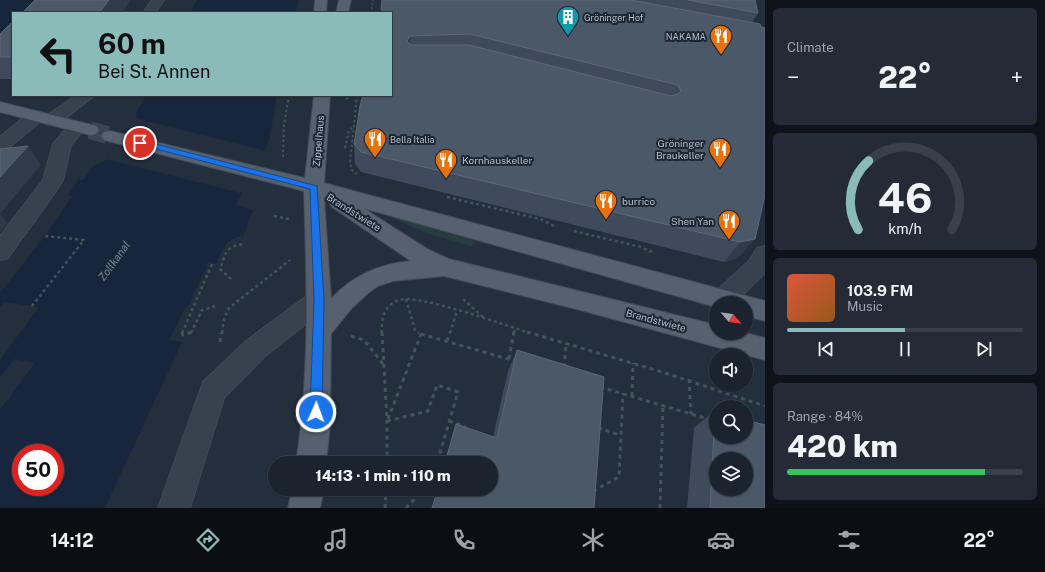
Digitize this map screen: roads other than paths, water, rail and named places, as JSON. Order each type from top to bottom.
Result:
[{"type":"main road","points":[[320,12],[321,0]]},
{"type":"main road","points":[[342,12],[345,0]]},
{"type":"main road","name":"Zippelhaus","points":[[312,456],[316,426],[319,330],[317,239],[314,188],[322,96]]},
{"type":"main road","points":[[0,107],[84,128]]},
{"type":"main road","points":[[110,136],[269,175],[314,188]]},
{"type":"main road","name":"Brandstwiete","points":[[314,188],[365,218],[421,256],[444,267],[580,300],[765,349]]},
{"type":"main road","name":"Brandstwiete","points":[[314,188],[712,296]]},
{"type":"main road","points":[[319,330],[342,301],[355,289],[378,276],[393,272],[444,267]]},
{"type":"main road","points":[[753,308],[765,311]]},
{"type":"main road","points":[[304,508],[307,496]]},
{"type":"street","points":[[150,12],[158,0]]},
{"type":"street","points":[[0,146],[44,118],[85,96]]},
{"type":"street","points":[[0,252],[49,187],[53,180],[62,144],[84,128]]},
{"type":"street","points":[[734,296],[757,267],[765,254]]},
{"type":"street","points":[[174,508],[210,400],[216,388],[255,349],[319,300]]},
{"type":"water","points":[[0,0],[63,0],[52,12],[12,12],[12,55],[0,68]]},
{"type":"water","points":[[197,0],[298,0],[296,12],[191,12]]},
{"type":"water","name":"Zollkanal","points":[[145,96],[277,96],[269,142],[236,205],[253,210],[243,236],[232,239],[228,242],[216,264],[208,263],[188,307],[185,308],[169,340],[182,342],[105,508],[0,508],[0,410],[35,363],[14,359],[0,377],[0,293],[41,241],[70,199],[72,196],[68,195],[78,180],[83,180],[94,165],[100,164],[106,160],[118,147],[137,118],[136,113]]},
{"type":"tunnel","points":[[90,130],[110,136]]},
{"type":"place","name":"Gröninger Hof","points":[[568,36]]},
{"type":"place","name":"NAKAMA","points":[[721,56]]},
{"type":"place","name":"Bella Italia","points":[[375,158]]},
{"type":"place","name":"Gröninger Braukeller","points":[[720,168]]},
{"type":"place","name":"Kornhauskeller","points":[[446,180]]},
{"type":"place","name":"burrico","points":[[606,220]]},
{"type":"place","name":"Shen Yan","points":[[729,240]]}]
